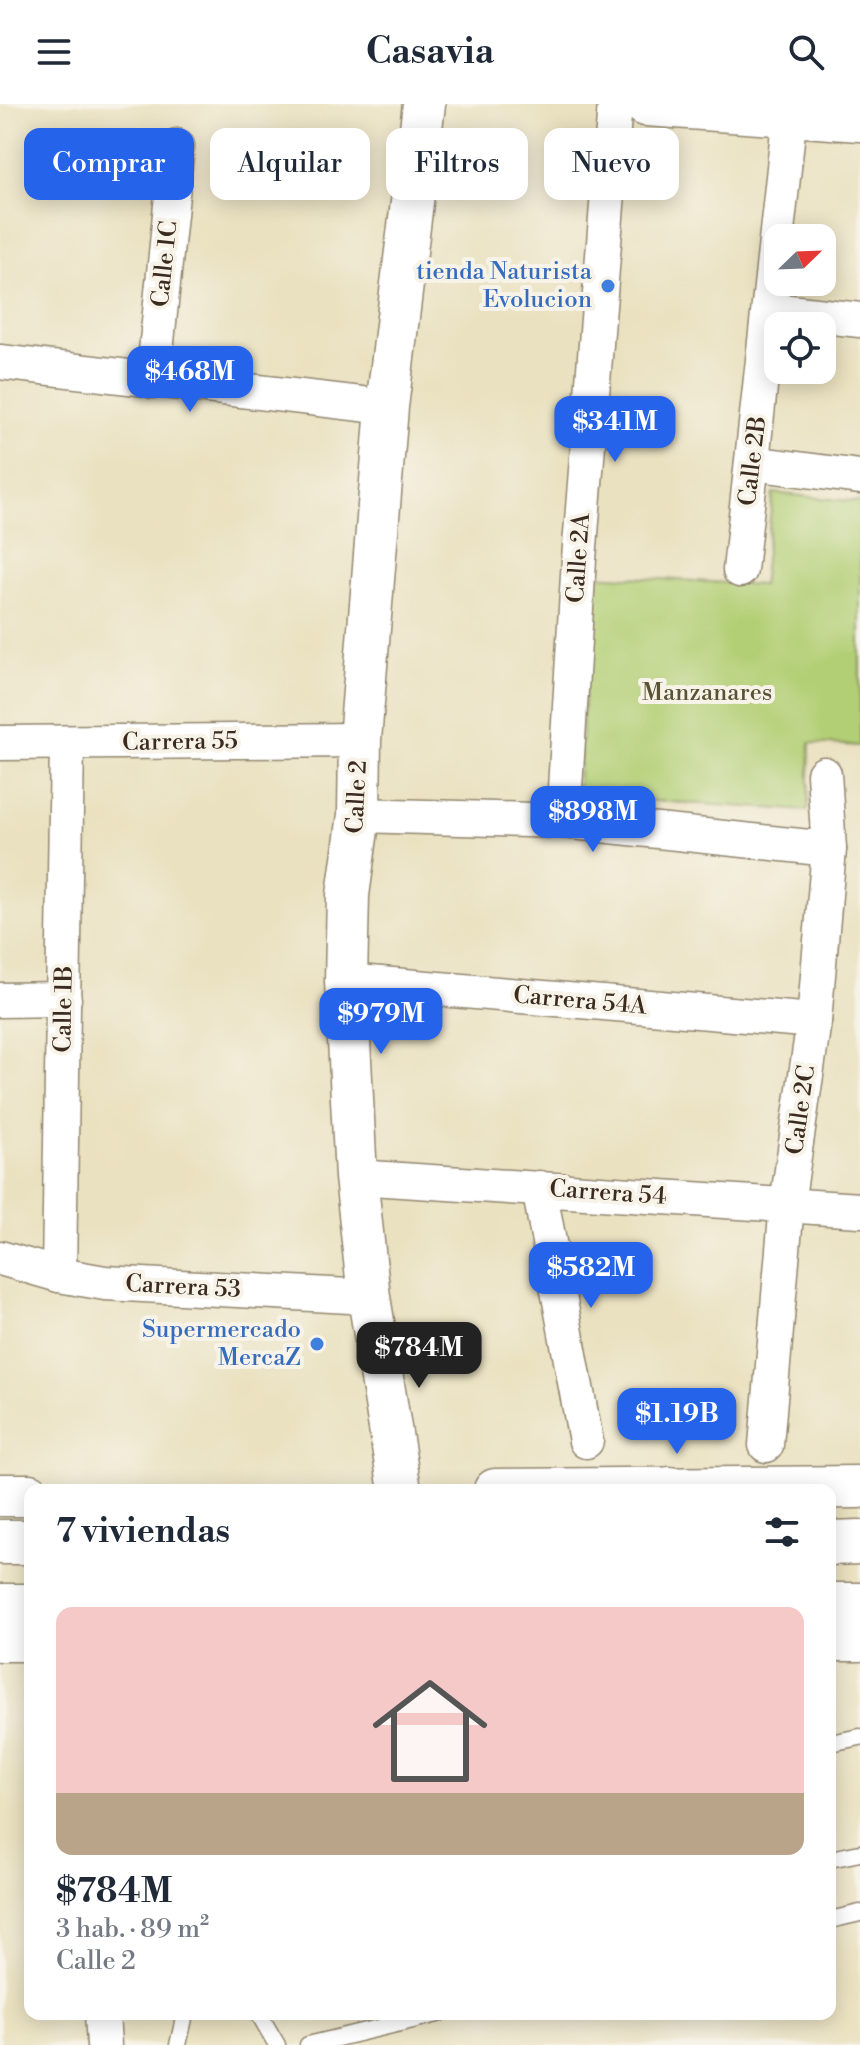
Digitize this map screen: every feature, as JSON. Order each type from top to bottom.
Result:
[{"type":"main road","points":[[646,104],[860,119]]},
{"type":"main road","points":[[0,1542],[24,1542]]},
{"type":"main road","points":[[836,1543],[860,1542]]},
{"type":"main road","points":[[836,1605],[860,1605]]},
{"type":"main road","points":[[0,1606],[24,1606]]},
{"type":"street","name":"Calle 2","points":[[399,1484],[369,1297],[356,1177],[346,981],[348,895],[359,815],[360,740],[387,407],[424,104]]},
{"type":"street","name":"Calle 2A","points":[[563,821],[579,559],[615,104]]},
{"type":"street","name":"Calle 2B","points":[[740,570],[771,310],[790,113]]},
{"type":"street","name":"Calle 1C","points":[[153,381],[171,200]]},
{"type":"street","points":[[771,310],[860,320]]},
{"type":"street","points":[[0,362],[387,407]]},
{"type":"street","points":[[752,463],[860,477]]},
{"type":"street","name":"Carrera 55","points":[[0,743],[360,740]]},
{"type":"street","name":"Calle 1B","points":[[59,1275],[67,743]]},
{"type":"street","name":"Calle 2C","points":[[766,1445],[787,1204],[814,1021],[829,849],[824,774]]},
{"type":"street","points":[[359,815],[563,821],[829,849]]},
{"type":"street","name":"Carrera 54A","points":[[346,981],[814,1021]]},
{"type":"street","points":[[0,1000],[64,999]]},
{"type":"street","name":"Carrera 54","points":[[356,1177],[860,1210]]},
{"type":"street","points":[[539,1188],[586,1441]]},
{"type":"street","name":"Carrera 53","points":[[0,1258],[59,1275],[105,1283],[369,1297]]},
{"type":"street","points":[[836,1487],[860,1487]]},
{"type":"street","points":[[0,1495],[24,1495]]},
{"type":"street","points":[[0,1640],[24,1640]]},
{"type":"street","points":[[836,1640],[860,1640]]},
{"type":"street","points":[[102,2020],[104,2045]]},
{"type":"lane","points":[[836,1742],[860,1737]]},
{"type":"lane","points":[[836,1858],[860,1853]]},
{"type":"lane","points":[[836,1919],[860,1913]]},
{"type":"lane","points":[[178,2045],[184,2020]]},
{"type":"lane","points":[[262,2020],[277,2045]]},
{"type":"lane","points":[[308,2045],[413,2020]]},
{"type":"green space","name":"Manzanares","points":[[773,493],[860,502],[860,746],[810,743],[808,811],[577,796],[594,575],[762,585]]},
{"type":"place","name":"tienda Naturista Evolucion","points":[[608,286]]},
{"type":"place","name":"Supermercado MercaZ","points":[[317,1344]]}]
